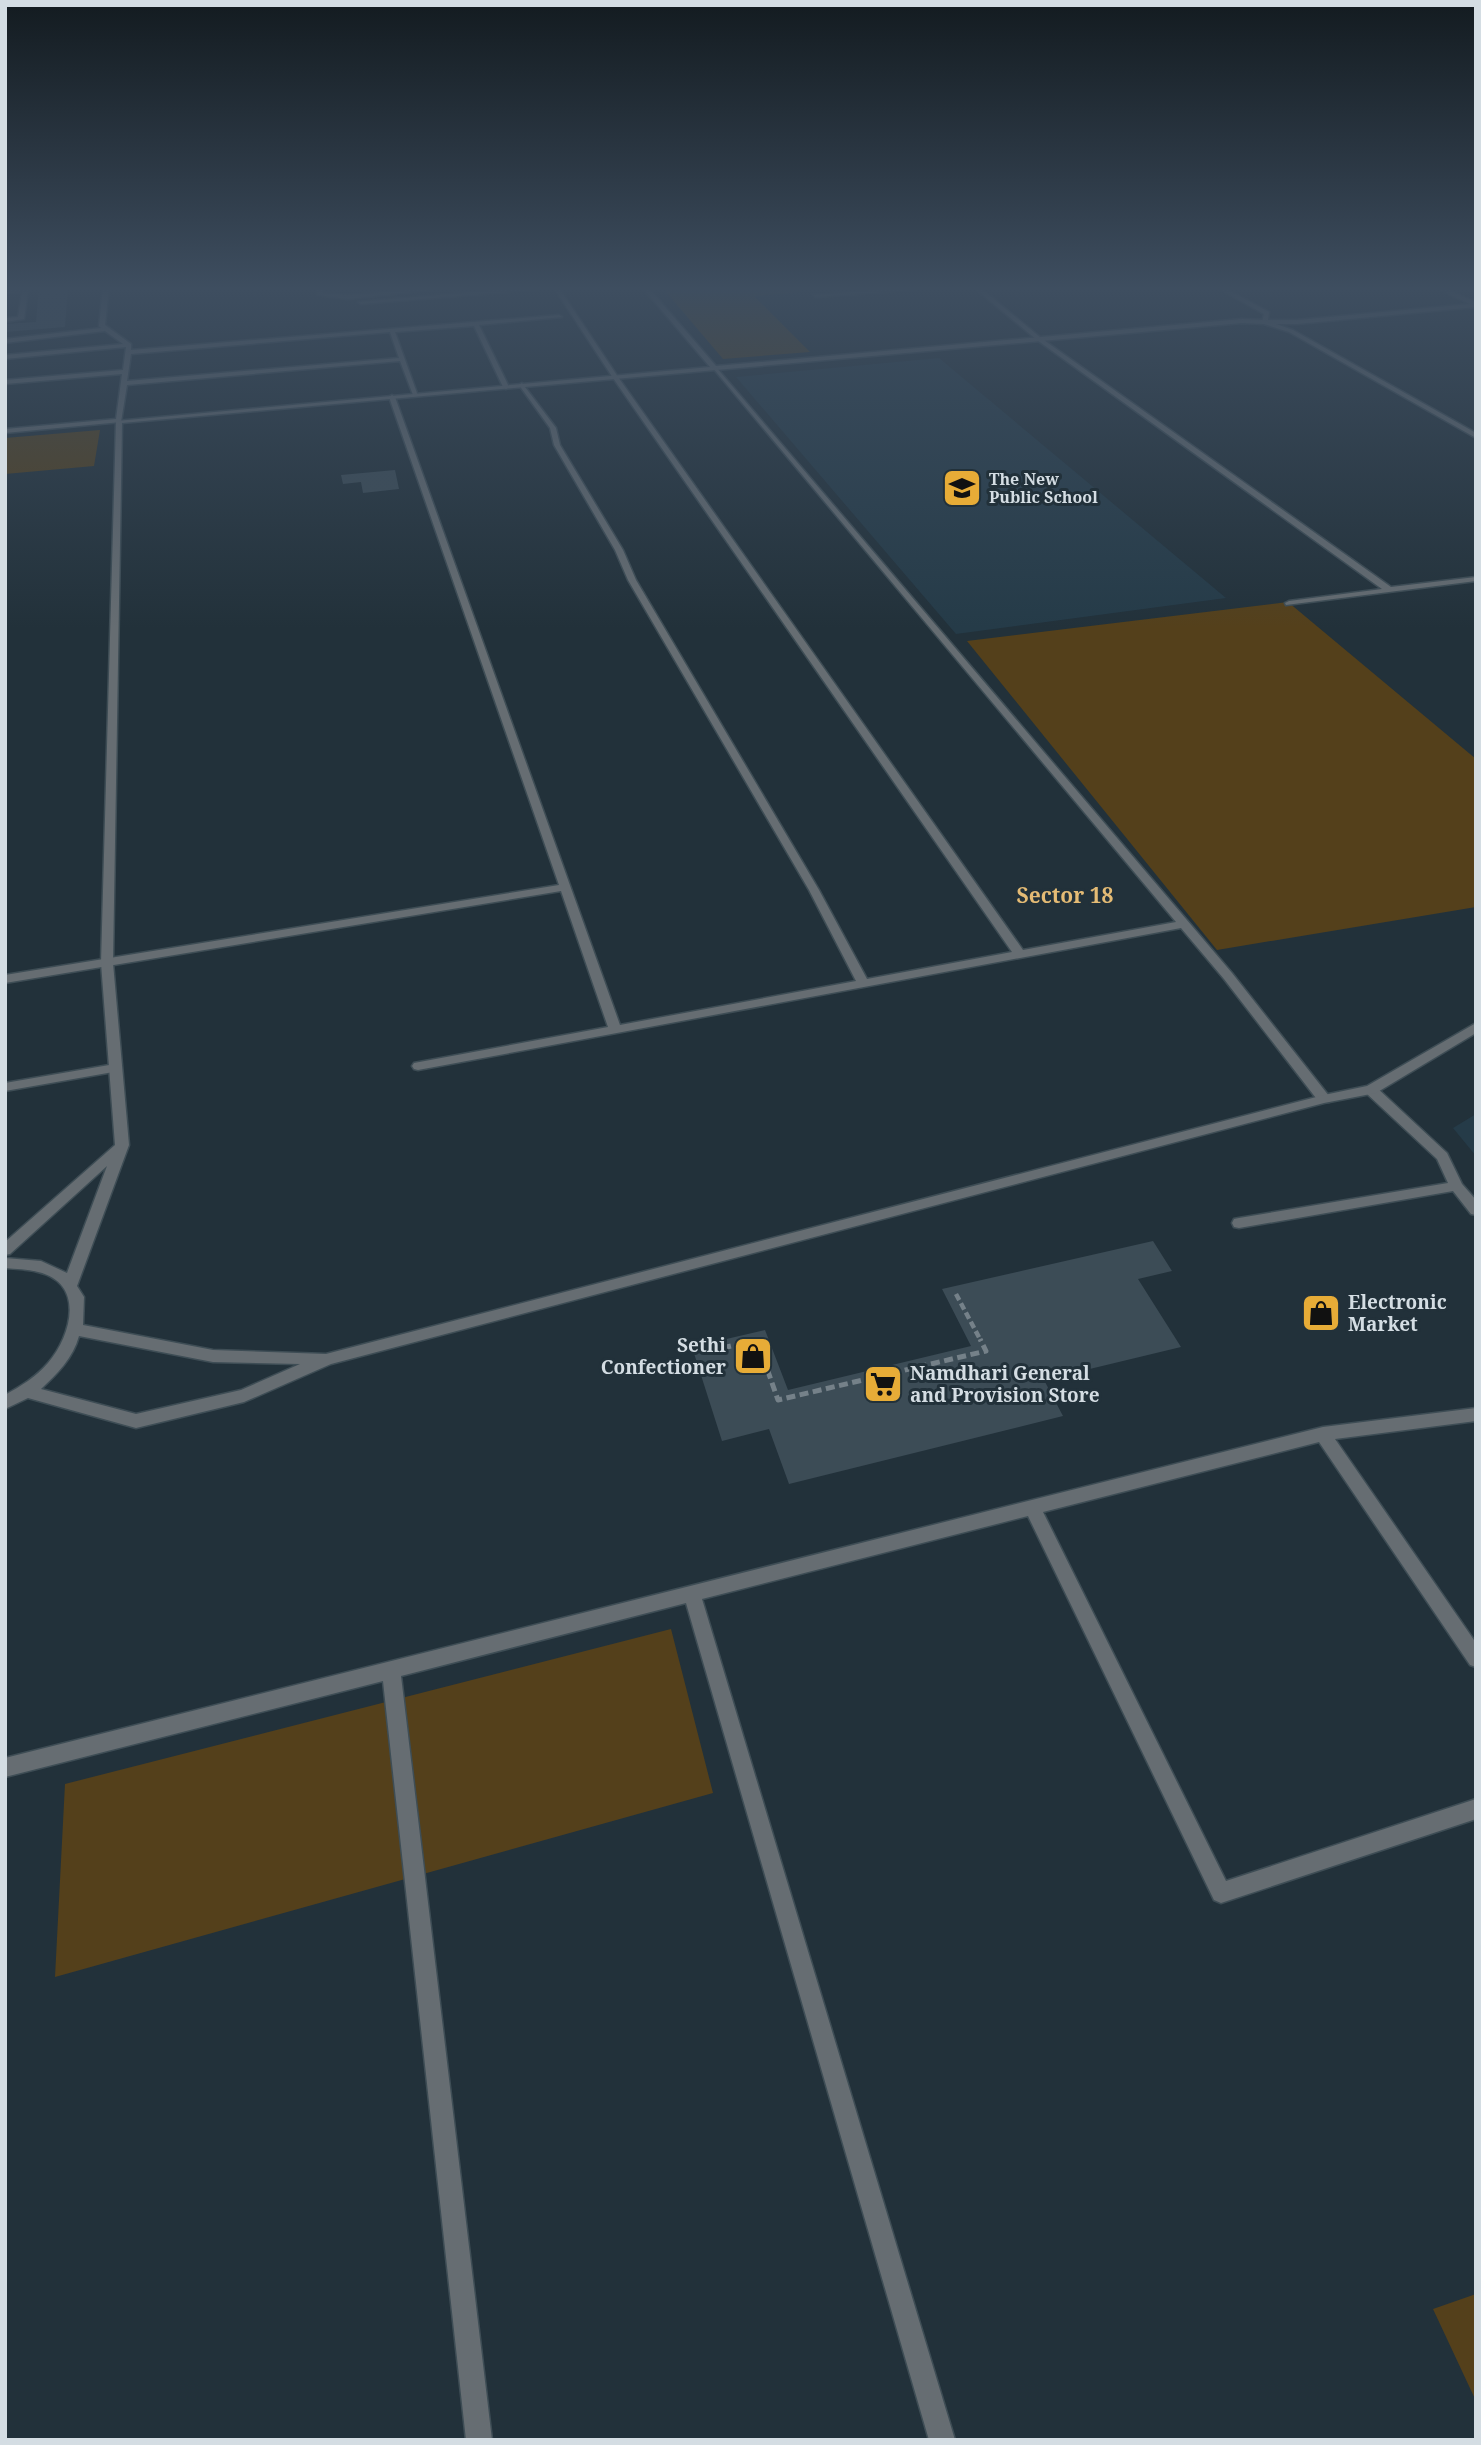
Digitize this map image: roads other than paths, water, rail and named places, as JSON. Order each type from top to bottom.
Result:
[{"type":"street","points":[[69,1284],[122,1145],[107,963],[119,421],[122,400]]},
{"type":"street","points":[[5,431],[357,400]]},
{"type":"street","points":[[393,400],[615,1029]]},
{"type":"street","points":[[533,400],[553,428],[557,445],[814,890],[863,982]]},
{"type":"street","points":[[631,400],[1019,953]]},
{"type":"street","points":[[741,400],[1228,976],[1324,1099]]},
{"type":"street","points":[[1124,400],[1389,590]]},
{"type":"street","points":[[1413,400],[1476,436]]},
{"type":"street","points":[[1289,603],[1476,579]]},
{"type":"street","points":[[5,979],[565,887]]},
{"type":"street","points":[[418,1066],[1182,924]]},
{"type":"street","points":[[27,1391],[136,1421],[244,1396],[328,1359],[1324,1099],[1371,1090],[1476,1027]]},
{"type":"street","points":[[5,1087],[116,1068]]},
{"type":"street","points":[[1371,1090],[1441,1156],[1456,1185],[1476,1210]]},
{"type":"street","points":[[5,1250],[122,1145]]},
{"type":"street","points":[[1238,1223],[1456,1185]]},
{"type":"street","points":[[5,1263],[22,1263],[50,1270],[69,1284],[80,1305],[77,1330],[67,1351],[50,1372],[7,1407]]},
{"type":"street","points":[[77,1330],[213,1356],[328,1359]]},
{"type":"street","points":[[5,1768],[1323,1434],[1476,1414]]},
{"type":"street","points":[[1323,1434],[1476,1659]]},
{"type":"street","points":[[1032,1508],[1221,1893],[1476,1809]]},
{"type":"street","points":[[692,1594],[942,2440]]},
{"type":"street","points":[[391,1670],[479,2440]]},
{"type":"place","name":"The New Public School","points":[[962,488]]},
{"type":"place","name":"Electronic Market","points":[[1321,1313]]},
{"type":"place","name":"Sethi Confectioner","points":[[753,1356]]},
{"type":"place","name":"Namdhari General and Provision Store","points":[[883,1384]]},
{"type":"district","name":"Sector 18","points":[[1065,896]]}]
